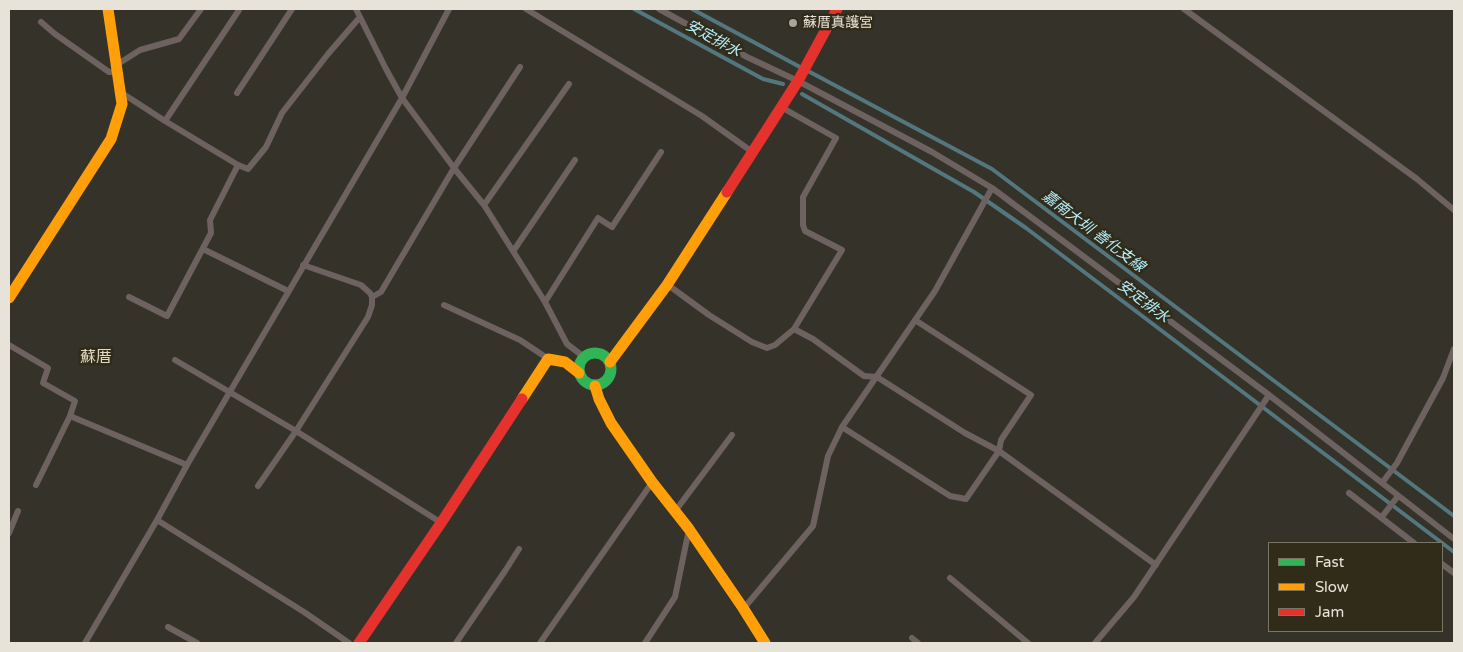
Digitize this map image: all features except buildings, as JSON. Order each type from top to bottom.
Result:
[{"type":"street","points":[[10,295],[111,139],[122,104],[108,9]]},
{"type":"street","points":[[610,362],[667,284],[799,78],[837,9]]},
{"type":"street","points":[[359,643],[441,523],[548,359],[565,362],[579,373],[585,382],[595,386],[609,378],[610,362],[603,355],[593,353],[584,357],[579,364],[579,373]]},
{"type":"street","points":[[595,386],[611,423],[744,608],[763,642]]},
{"type":"lane","points":[[41,22],[109,72],[117,69],[140,50],[179,39],[201,9]]},
{"type":"lane","points":[[238,93],[292,9]]},
{"type":"lane","points":[[356,9],[402,98],[484,205],[514,250],[568,344],[584,357]]},
{"type":"lane","points":[[85,643],[303,265],[402,98],[448,9]]},
{"type":"lane","points":[[526,9],[702,116],[751,151]]},
{"type":"lane","points":[[659,9],[747,57],[799,78],[932,152],[992,188],[1269,395],[1454,539]]},
{"type":"lane","points":[[1184,9],[1417,179],[1454,210]]},
{"type":"lane","points":[[165,121],[239,10]]},
{"type":"lane","points":[[121,92],[165,121],[238,165],[248,169],[266,147],[282,113],[328,54],[360,17]]},
{"type":"lane","points":[[372,297],[381,292],[454,168],[520,68]]},
{"type":"lane","points":[[484,205],[569,84]]},
{"type":"lane","points":[[667,284],[709,315],[752,342],[767,348],[775,345],[794,329],[842,250],[805,231],[802,225],[803,197],[836,138],[780,107]]},
{"type":"lane","points":[[545,302],[598,218],[612,227],[661,152]]},
{"type":"lane","points":[[514,250],[575,160]]},
{"type":"lane","points":[[130,296],[167,316],[211,233],[210,220],[238,165]]},
{"type":"lane","points":[[744,608],[813,526],[828,456],[842,427],[935,291],[992,188]]},
{"type":"lane","points":[[203,249],[288,291]]},
{"type":"lane","points":[[258,486],[296,431],[368,317],[372,305],[370,293],[361,285],[303,265]]},
{"type":"lane","points":[[444,305],[520,340],[548,359]]},
{"type":"lane","points":[[842,427],[950,496],[966,498],[999,451],[1002,440],[1032,395],[915,320]]},
{"type":"lane","points":[[794,329],[813,339],[864,376],[877,376],[965,433],[999,451],[1156,565]]},
{"type":"lane","points":[[9,345],[48,368],[43,383],[75,401],[70,416],[36,485]]},
{"type":"lane","points":[[1382,483],[1397,463],[1443,378],[1454,349]]},
{"type":"lane","points":[[175,360],[296,431],[441,523]]},
{"type":"lane","points":[[1095,643],[1134,596],[1156,565],[1269,395]]},
{"type":"lane","points":[[70,416],[187,465]]},
{"type":"lane","points":[[674,511],[732,435]]},
{"type":"lane","points":[[540,643],[652,482]]},
{"type":"lane","points":[[1349,493],[1413,542]]},
{"type":"lane","points":[[1381,518],[1398,496]]},
{"type":"lane","points":[[9,533],[18,511]]},
{"type":"lane","points":[[157,520],[304,612],[349,643]]},
{"type":"lane","points":[[646,643],[675,597],[689,529]]},
{"type":"lane","points":[[456,643],[519,548]]},
{"type":"lane","points":[[1443,565],[1454,573]]},
{"type":"lane","points":[[950,578],[1028,643]]},
{"type":"lane","points":[[168,627],[197,643]]},
{"type":"lane","points":[[912,638],[918,643]]},
{"type":"waterway","name":"安定排水","points":[[634,9],[763,79],[783,84]]},
{"type":"waterway","name":"嘉南大圳 善化支線","points":[[692,9],[800,67]]},
{"type":"waterway","name":"嘉南大圳 善化支線","points":[[808,71],[992,169],[1454,516]]},
{"type":"waterway","name":"安定排水","points":[[802,94],[974,192],[1026,228],[1441,542]]},
{"type":"waterway","name":"安定排水","points":[[1443,544],[1454,552]]},
{"type":"traffic: fast","points":[[595,353],[607,357],[611,369],[607,381],[595,385],[583,381],[579,369],[583,357],[595,353]]},
{"type":"traffic: slow","points":[[9,298],[111,139],[122,104],[108,9]]},
{"type":"traffic: slow","points":[[610,362],[667,285],[727,192]]},
{"type":"traffic: slow","points":[[522,399],[548,359],[565,362],[579,373]]},
{"type":"traffic: slow","points":[[595,386],[611,423],[652,482],[689,529],[765,643]]},
{"type":"traffic: jam","points":[[727,192],[798,81],[837,9]]},
{"type":"traffic: jam","points":[[359,643],[441,523],[522,399]]},
{"type":"place","name":"蘇厝真護宮","points":[[793,23]]},
{"type":"district","name":"蘇厝","points":[[96,358]]}]
